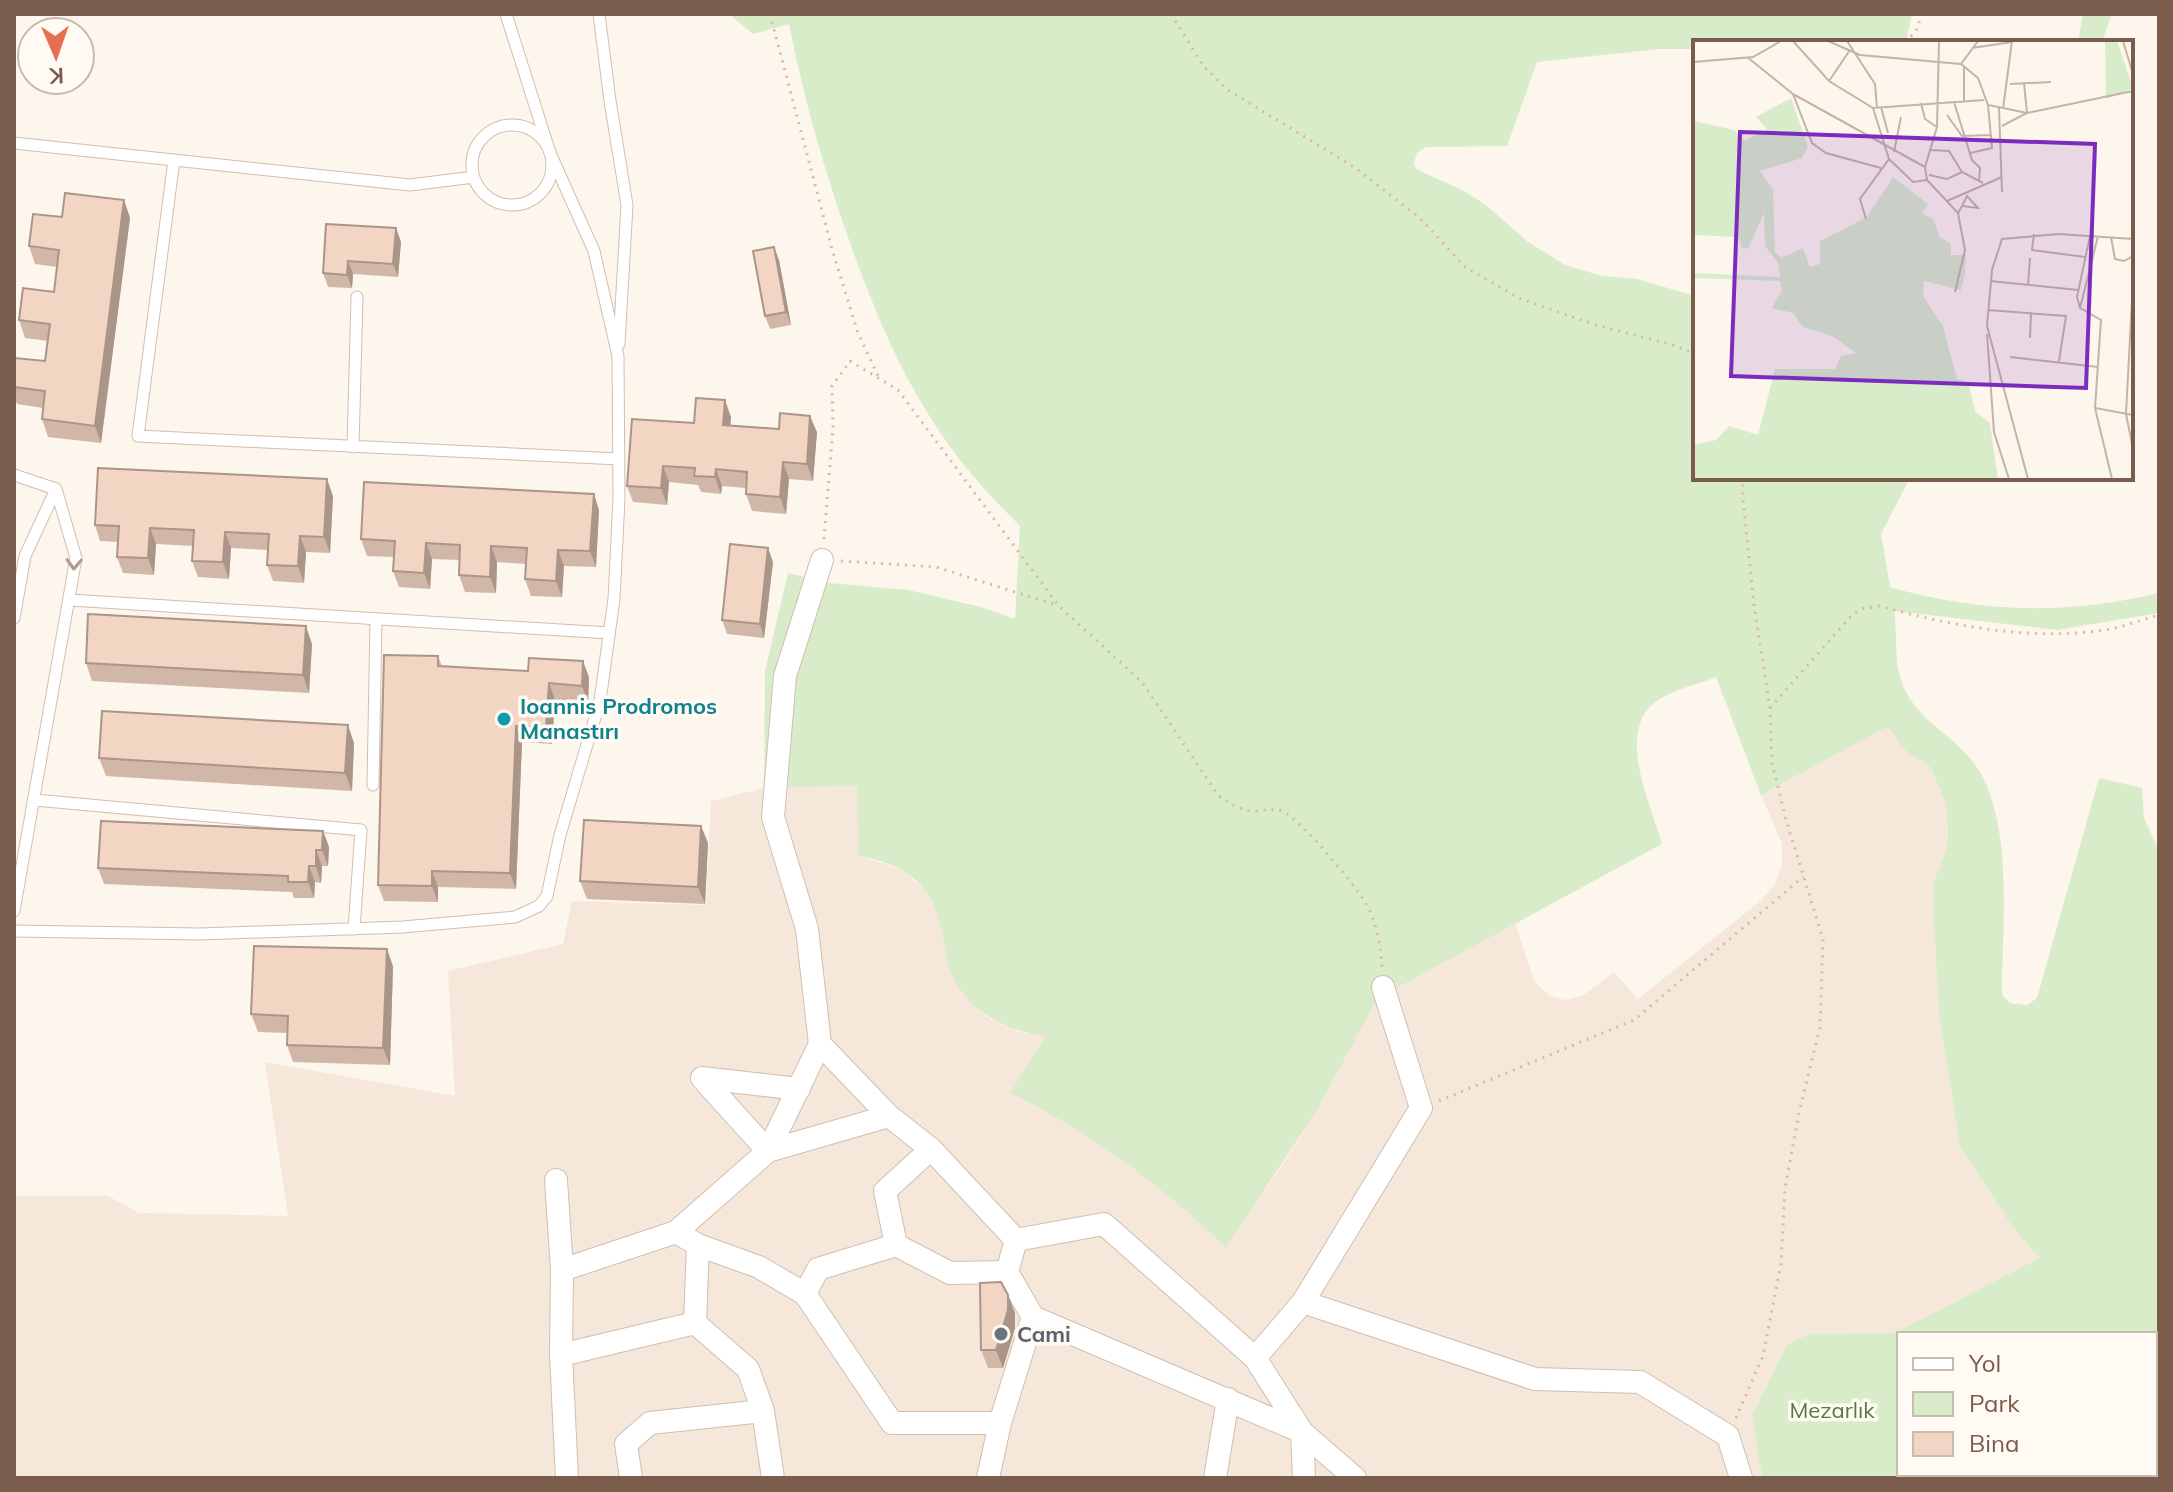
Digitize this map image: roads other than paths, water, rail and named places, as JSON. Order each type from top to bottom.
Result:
[{"type":"street","points":[[562,1270],[676,1232],[768,1151],[820,1044],[807,929],[773,817],[785,676],[822,560]]},
{"type":"street","points":[[1255,1358],[1303,1302],[1421,1108],[1383,987]]},
{"type":"street","points":[[820,1044],[889,1116],[931,1149],[1016,1240]]},
{"type":"street","points":[[768,1151],[702,1078],[799,1089]]},
{"type":"street","points":[[768,1151],[889,1116]]},
{"type":"street","points":[[896,1245],[885,1191],[931,1149]]},
{"type":"street","points":[[556,1180],[562,1270],[561,1355],[567,1478]]},
{"type":"street","points":[[1016,1240],[1104,1224],[1255,1358],[1302,1432],[1355,1478]]},
{"type":"street","points":[[676,1232],[698,1245],[759,1267],[805,1294],[892,1423],[1000,1423]]},
{"type":"street","points":[[1016,1240],[1007,1272],[1033,1317],[1302,1432]]},
{"type":"street","points":[[695,1323],[698,1245]]},
{"type":"street","points":[[805,1294],[818,1269],[896,1245],[950,1273],[1007,1272]]},
{"type":"street","points":[[1303,1302],[1535,1379],[1640,1382],[1728,1436],[1741,1478]]},
{"type":"street","points":[[988,1478],[1000,1423],[1033,1317]]},
{"type":"street","points":[[561,1355],[695,1323]]},
{"type":"street","points":[[695,1323],[748,1369],[763,1411],[773,1478]]},
{"type":"street","points":[[1215,1478],[1228,1399]]},
{"type":"street","points":[[631,1478],[626,1444],[650,1423],[763,1411]]},
{"type":"street","points":[[1302,1432],[1304,1478]]},
{"type":"lane","points":[[506,14],[550,153],[552,172],[544,189],[520,204],[492,199],[474,177],[473,158],[481,140],[488,133],[515,125],[540,136],[550,153],[594,251],[618,356]]},
{"type":"lane","points":[[14,931],[200,934],[354,929],[515,917],[539,906],[547,896],[560,835],[600,701],[609,633],[619,499],[618,356],[627,205],[599,14]]},
{"type":"lane","points":[[14,143],[410,185],[474,177]]},
{"type":"lane","points":[[174,160],[138,436],[619,459]]},
{"type":"lane","points":[[353,447],[357,297]]},
{"type":"lane","points":[[14,475],[56,489]]},
{"type":"lane","points":[[14,911],[76,558],[56,489]]},
{"type":"lane","points":[[14,618],[25,556],[56,489]]},
{"type":"lane","points":[[70,600],[609,633]]},
{"type":"lane","points":[[373,785],[376,619]]},
{"type":"lane","points":[[35,800],[361,830],[354,929]]},
{"type":"place","name":"Ioannis Prodromos Manastırı","points":[[504,719]]},
{"type":"place","name":"Cami","points":[[1001,1334]]},
{"type":"park label","name":"Mezarlık","points":[[1832,1410]]}]
